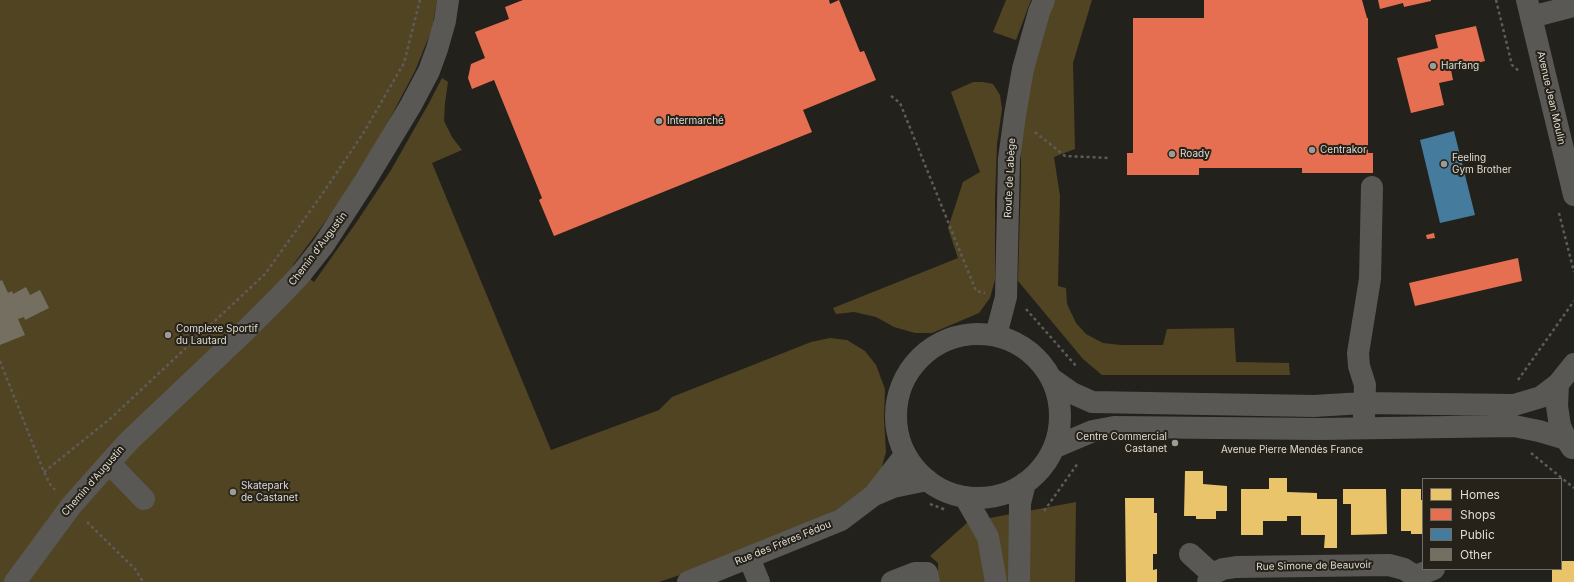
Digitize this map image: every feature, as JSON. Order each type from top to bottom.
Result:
[{"type":"street","name":"Chemin d'Augustin","points":[[16,582],[71,506],[109,463],[280,296],[300,275],[323,246],[369,175],[411,105],[429,71],[445,21],[448,0]]},
{"type":"street","name":"Route de Labège","points":[[996,335],[1006,297],[1009,159],[1015,115],[1023,69],[1039,12],[1044,0]]},
{"type":"street","points":[[1529,8],[1574,6]]},
{"type":"street","name":"Avenue Jean Moulin","points":[[1529,8],[1574,196]]},
{"type":"street","points":[[1364,429],[1363,404],[1365,385],[1358,366],[1358,353],[1370,279],[1372,187]]},
{"type":"street","points":[[969,334],[996,335],[1019,344],[1038,359],[1052,379],[1060,401],[1060,424],[1055,447],[1046,463],[1034,477],[1018,488],[1001,495],[983,498],[964,497],[940,489],[920,475],[905,454],[897,429],[897,403],[905,377],[921,356],[943,341],[969,334]]},
{"type":"street","points":[[1052,379],[1072,393],[1092,402],[1314,406],[1363,404],[1514,405],[1541,398],[1558,384],[1574,364]]},
{"type":"street","points":[[1558,384],[1557,406],[1560,426],[1570,445]]},
{"type":"street","name":"Avenue Pierre Mendès France","points":[[1055,447],[1093,431],[1114,427],[1364,429],[1514,426],[1539,430],[1570,445]]},
{"type":"street","name":"Rue des Frères Fédou","points":[[874,496],[905,454]]},
{"type":"street","points":[[109,463],[144,499]]},
{"type":"street","name":"Rue des Frères Fédou","points":[[688,582],[841,520],[874,496],[893,487],[927,480]]},
{"type":"street","points":[[1018,582],[1020,503],[1025,483]]},
{"type":"street","points":[[964,497],[988,537],[996,582]]},
{"type":"street","name":"Rue Simone de Beauvoir","points":[[1190,554],[1210,578],[1223,568],[1236,567],[1389,565],[1423,576]]},
{"type":"street","points":[[749,558],[759,582]]},
{"type":"street","points":[[892,582],[915,573],[927,573],[929,582]]},
{"type":"path","points":[[44,472],[112,418],[265,274],[323,193],[364,132],[404,63],[420,0]]},
{"type":"path","points":[[891,96],[900,103],[976,290],[1006,297],[1026,309],[1078,368]]},
{"type":"path","points":[[1015,115],[1065,156],[1110,158]]},
{"type":"path","points":[[1513,383],[1518,381],[1574,302]]},
{"type":"path","points":[[0,361],[50,484],[135,569],[143,582]]},
{"type":"path","points":[[1526,449],[1562,478]]},
{"type":"path","points":[[1041,515],[1079,461]]},
{"type":"path","points":[[1562,478],[1574,488]]},
{"type":"shaded area","points":[[0,0],[437,0],[432,29],[415,71],[379,139],[334,210],[293,265],[314,282],[391,170],[442,78],[448,82],[444,121],[452,137],[462,150],[432,163],[551,450],[659,410],[672,397],[811,342],[830,338],[847,340],[865,351],[876,365],[885,389],[884,418],[886,452],[880,474],[866,488],[836,510],[787,532],[686,573],[659,582],[0,582]]},
{"type":"shaded area","points":[[1006,0],[1031,0],[1016,40],[993,32]]},
{"type":"shaded area","points":[[1055,0],[1092,0],[1073,63],[1075,149],[1054,157],[1060,196],[1058,286],[1066,288],[1067,304],[1076,323],[1086,334],[1103,343],[1121,345],[1163,345],[1167,329],[1234,328],[1236,362],[1289,363],[1290,375],[1102,375],[1083,359],[1018,281],[1021,139],[1028,88],[1043,31]]},
{"type":"shaded area","points":[[973,82],[993,84],[1000,95],[1002,109],[997,144],[995,280],[990,298],[979,313],[932,333],[915,333],[894,327],[876,317],[854,312],[836,314],[833,308],[958,258],[948,228],[963,182],[980,172],[951,92]]},
{"type":"shaded area","points":[[1076,502],[1075,582],[938,582],[938,563],[930,556],[968,522]]},
{"type":"building: Homes","points":[[1185,471],[1203,471],[1203,484],[1227,486],[1227,511],[1216,511],[1216,519],[1196,519],[1196,516],[1184,516]]},
{"type":"building: Homes","points":[[1269,478],[1287,478],[1287,492],[1317,493],[1317,499],[1337,499],[1337,548],[1324,548],[1325,535],[1301,535],[1301,516],[1287,516],[1287,521],[1263,521],[1263,535],[1241,535],[1241,489],[1269,489]]},
{"type":"building: Homes","points":[[1343,489],[1386,489],[1387,534],[1351,535],[1351,504],[1343,504]]},
{"type":"building: Homes","points":[[1401,489],[1421,489],[1422,534],[1411,534],[1411,531],[1401,531]]},
{"type":"building: Homes","points":[[1125,498],[1154,498],[1154,513],[1157,513],[1157,554],[1153,554],[1153,570],[1157,569],[1157,582],[1126,582]]},
{"type":"building: Homes","points":[[1562,561],[1574,561],[1574,582],[1552,582],[1552,570],[1562,570]]},
{"type":"building: Shops","name":"Intermarché","points":[[523,0],[829,0],[830,4],[839,0],[860,52],[864,51],[876,80],[803,110],[812,132],[554,236],[539,200],[542,198],[494,80],[472,89],[468,78],[471,64],[485,58],[475,32],[509,19],[505,7]]},
{"type":"building: Shops","points":[[1204,0],[1362,0],[1368,18],[1368,153],[1373,153],[1373,173],[1302,173],[1302,168],[1199,168],[1199,175],[1127,175],[1127,153],[1133,153],[1133,18],[1204,18]]},
{"type":"building: Shops","points":[[1378,0],[1431,1],[1404,7],[1403,3],[1380,9]]},
{"type":"building: Shops","name":"Harfang","points":[[1476,26],[1485,61],[1451,70],[1453,80],[1439,83],[1444,105],[1411,113],[1397,58],[1438,48],[1435,35]]},
{"type":"building: Shops","points":[[1434,233],[1435,238],[1427,239],[1426,235]]},
{"type":"building: Shops","points":[[1518,258],[1522,281],[1415,306],[1409,283]]},
{"type":"building: Public","name":"Feeling Gym Brother","points":[[1454,131],[1475,215],[1440,223],[1420,140]]},
{"type":"building: Other","points":[[2,280],[8,293],[12,291],[13,294],[26,287],[30,295],[40,290],[49,308],[25,320],[24,317],[18,319],[25,335],[0,345],[0,281]]},
{"type":"place","name":"Harfang","points":[[1433,66]]},
{"type":"place","name":"Intermarché","points":[[659,121]]},
{"type":"place","name":"Centrakor","points":[[1312,150]]},
{"type":"place","name":"Roady","points":[[1172,154]]},
{"type":"place","name":"Feeling Gym Brother","points":[[1444,164]]},
{"type":"place","name":"Complexe Sportif du Lautard","points":[[168,335]]},
{"type":"place","name":"Centre Commercial Castanet","points":[[1175,443]]},
{"type":"place","name":"Skatepark de Castanet","points":[[233,492]]}]
